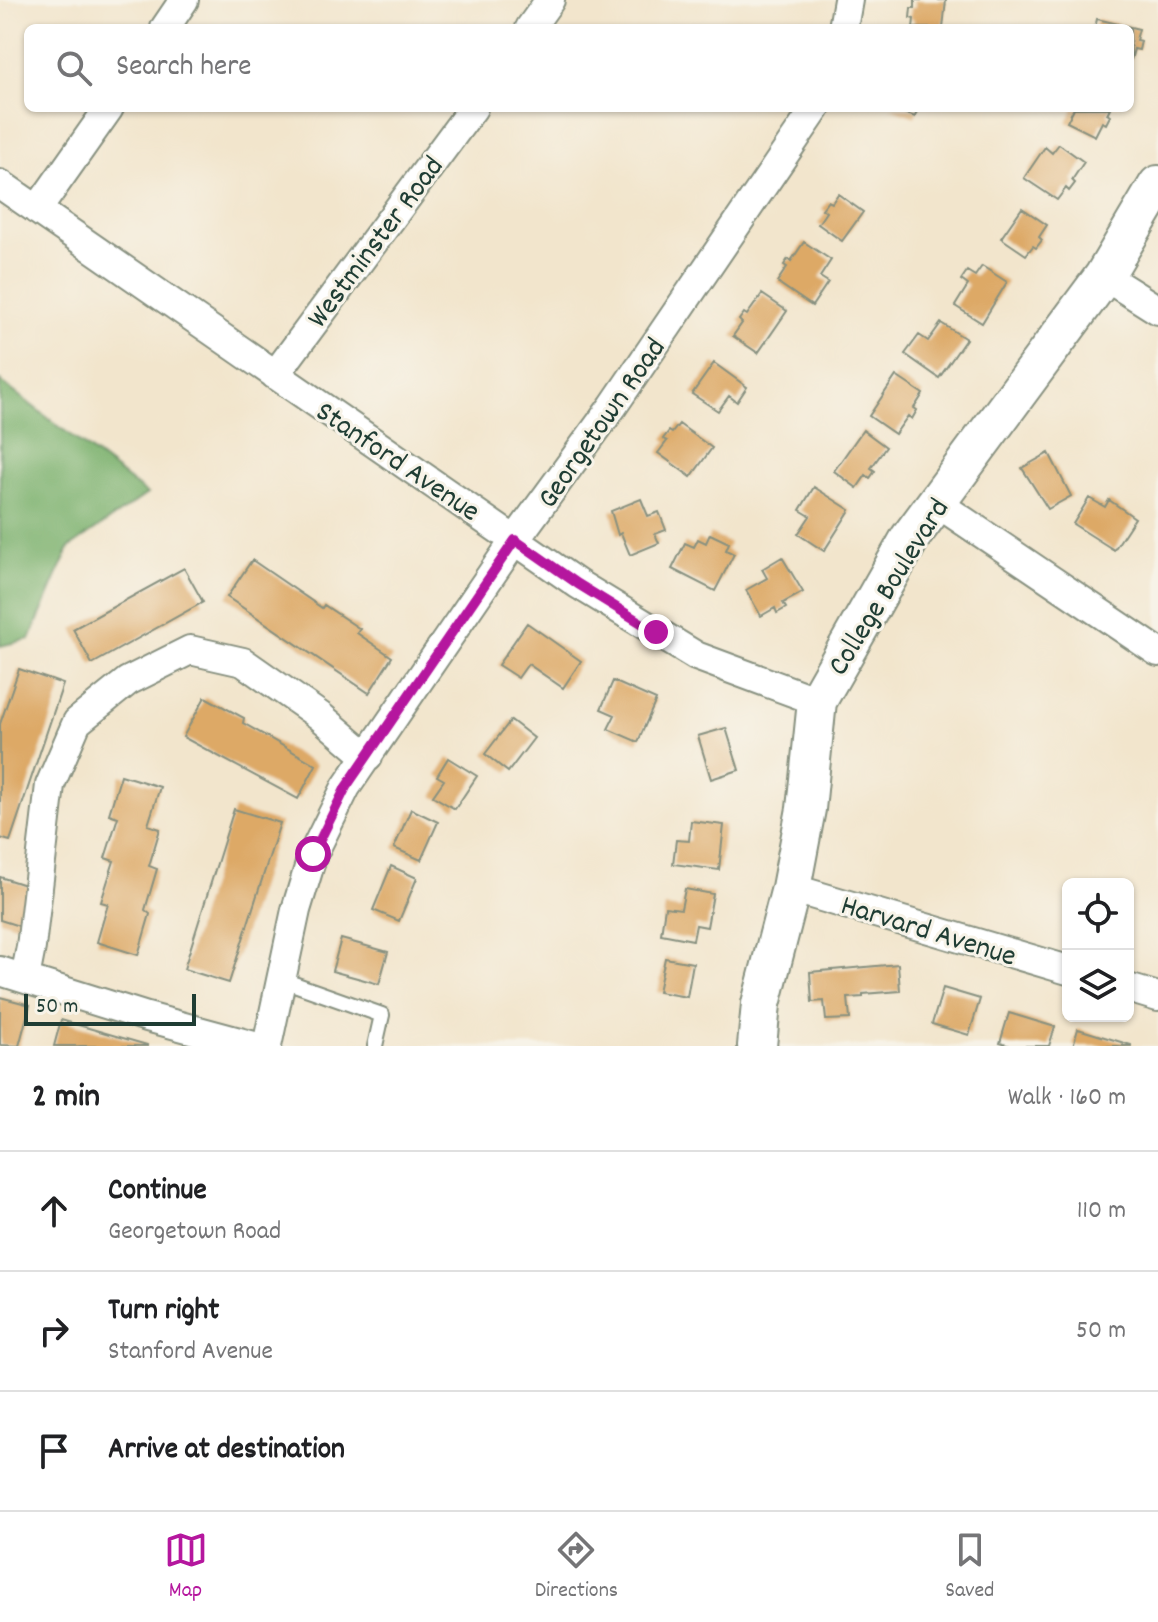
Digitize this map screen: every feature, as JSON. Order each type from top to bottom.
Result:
[{"type":"street","points":[[168,24],[184,0]]},
{"type":"street","points":[[533,24],[550,0]]},
{"type":"street","points":[[844,24],[848,0]]},
{"type":"street","points":[[37,210],[106,112]]},
{"type":"street","name":"Westminster Road","points":[[275,375],[470,112]]},
{"type":"street","name":"Georgetown Road","points":[[267,1046],[296,910],[313,854],[346,787],[515,540],[613,406],[813,112]]},
{"type":"street","name":"Stanford Avenue","points":[[0,184],[578,584],[696,656],[817,701]]},
{"type":"street","name":"College Boulevard","points":[[757,1046],[761,1004],[791,888],[806,809],[817,701],[910,538],[1104,276],[1158,185]]},
{"type":"street","points":[[1104,276],[1158,310]]},
{"type":"street","points":[[937,503],[1158,652]]},
{"type":"street","points":[[254,1046],[147,1017],[12,974],[31,947],[50,785],[77,722],[128,681],[190,650],[243,662],[320,716],[368,757]]},
{"type":"street","name":"Harvard Avenue","points":[[791,888],[1062,968]]},
{"type":"street","points":[[1134,990],[1158,997]]},
{"type":"lane","points":[[280,979],[382,1015],[375,1046]]},
{"type":"green space","points":[[0,381],[147,494],[69,548],[30,639],[0,646]]},
{"type":"building","points":[[915,0],[946,0],[943,24],[913,24],[914,19],[910,18],[911,8],[915,8]]},
{"type":"building","points":[[1097,19],[1118,24],[1096,24]]},
{"type":"building","points":[[1134,28],[1139,29],[1136,40],[1141,41],[1139,50],[1134,49]]},
{"type":"building","points":[[1072,112],[1108,112],[1110,116],[1106,124],[1102,122],[1095,136],[1067,122]]},
{"type":"building","points":[[1059,144],[1084,162],[1072,180],[1075,183],[1069,191],[1066,188],[1057,200],[1024,178],[1045,147],[1052,153]]},
{"type":"building","points":[[838,194],[863,212],[842,241],[818,224],[826,212],[822,209],[828,201],[832,203]]},
{"type":"building","points":[[1022,208],[1047,225],[1039,237],[1042,240],[1026,255],[1001,238]]},
{"type":"building","points":[[804,242],[831,260],[820,277],[828,282],[812,306],[777,282],[787,267],[784,265],[788,259],[791,261]]},
{"type":"building","points":[[982,266],[1007,282],[982,323],[955,306],[968,285],[961,280],[967,271],[975,276]]},
{"type":"building","points":[[762,294],[787,311],[758,353],[733,336],[742,323],[739,320],[744,313],[747,315]]},
{"type":"building","points":[[941,323],[966,339],[939,378],[905,354],[919,335],[928,341]]},
{"type":"building","points":[[714,363],[747,387],[737,402],[729,396],[718,411],[692,394]]},
{"type":"building","points":[[896,376],[923,394],[914,408],[917,410],[912,419],[908,416],[895,434],[869,416]]},
{"type":"building","points":[[679,424],[712,448],[691,477],[658,453],[667,441],[663,439]]},
{"type":"building","points":[[863,430],[886,447],[871,468],[875,471],[870,478],[866,475],[857,488],[834,471]]},
{"type":"building","points":[[1049,453],[1071,496],[1048,509],[1022,468]]},
{"type":"building","points":[[814,487],[850,510],[824,551],[798,534],[810,516],[800,510]]},
{"type":"building","points":[[1089,498],[1105,507],[1109,500],[1135,518],[1114,550],[1073,524]]},
{"type":"building","points":[[641,499],[648,516],[659,512],[666,530],[655,534],[659,543],[630,555],[621,533],[618,535],[611,511]]},
{"type":"building","points":[[710,534],[729,543],[726,550],[734,554],[715,591],[672,569],[685,543],[694,547],[698,539],[706,543]]},
{"type":"building","points":[[782,557],[803,592],[783,603],[786,608],[777,613],[775,608],[761,616],[746,590],[767,578],[762,569]]},
{"type":"building","points":[[252,560],[322,608],[324,605],[360,629],[357,633],[392,657],[369,693],[227,597]]},
{"type":"building","points":[[184,568],[203,602],[92,664],[73,629]]},
{"type":"building","points":[[527,623],[581,661],[563,688],[528,664],[518,678],[498,665]]},
{"type":"building","points":[[19,669],[63,684],[10,841],[0,838],[0,724]]},
{"type":"building","points":[[613,681],[656,700],[638,742],[608,729],[615,715],[601,709]]},
{"type":"building","points":[[205,697],[244,718],[243,723],[316,765],[298,799],[183,737]]},
{"type":"building","points":[[511,720],[534,738],[508,772],[485,754]]},
{"type":"building","points":[[726,728],[739,770],[711,779],[698,736]]},
{"type":"building","points":[[448,758],[477,776],[455,809],[433,796],[444,780],[437,776]]},
{"type":"building","points":[[121,775],[160,787],[148,825],[160,829],[149,866],[157,869],[145,910],[150,914],[138,955],[97,942],[108,904],[101,902],[114,861],[105,858],[118,817],[109,814]]},
{"type":"building","points":[[234,809],[280,823],[229,983],[184,969]]},
{"type":"building","points":[[411,809],[438,822],[421,860],[394,848]]},
{"type":"building","points":[[691,821],[724,825],[719,870],[673,864],[676,840],[689,841]]},
{"type":"building","points":[[391,866],[417,878],[399,921],[373,910]]},
{"type":"building","points":[[0,877],[34,888],[22,927],[0,920]]},
{"type":"building","points":[[685,889],[713,894],[707,927],[696,925],[693,940],[661,934],[665,907],[681,909]]},
{"type":"building","points":[[341,939],[388,952],[379,984],[332,971]]},
{"type":"building","points":[[665,958],[693,963],[687,997],[658,992]]},
{"type":"building","points":[[898,964],[900,991],[848,998],[850,1019],[826,1020],[824,1001],[812,1002],[810,972]]},
{"type":"building","points":[[943,988],[980,999],[969,1035],[932,1024]]},
{"type":"building","points":[[0,997],[30,1005],[19,1046],[0,1045]]},
{"type":"building","points":[[1009,1013],[1055,1027],[1049,1046],[1000,1043]]},
{"type":"building","points":[[61,1020],[147,1045],[147,1046],[54,1046]]},
{"type":"building","points":[[1078,1029],[1131,1045],[1131,1046],[1073,1046]]},
{"type":"route","points":[[313,854],[346,787],[515,540],[578,584],[656,632]]}]
